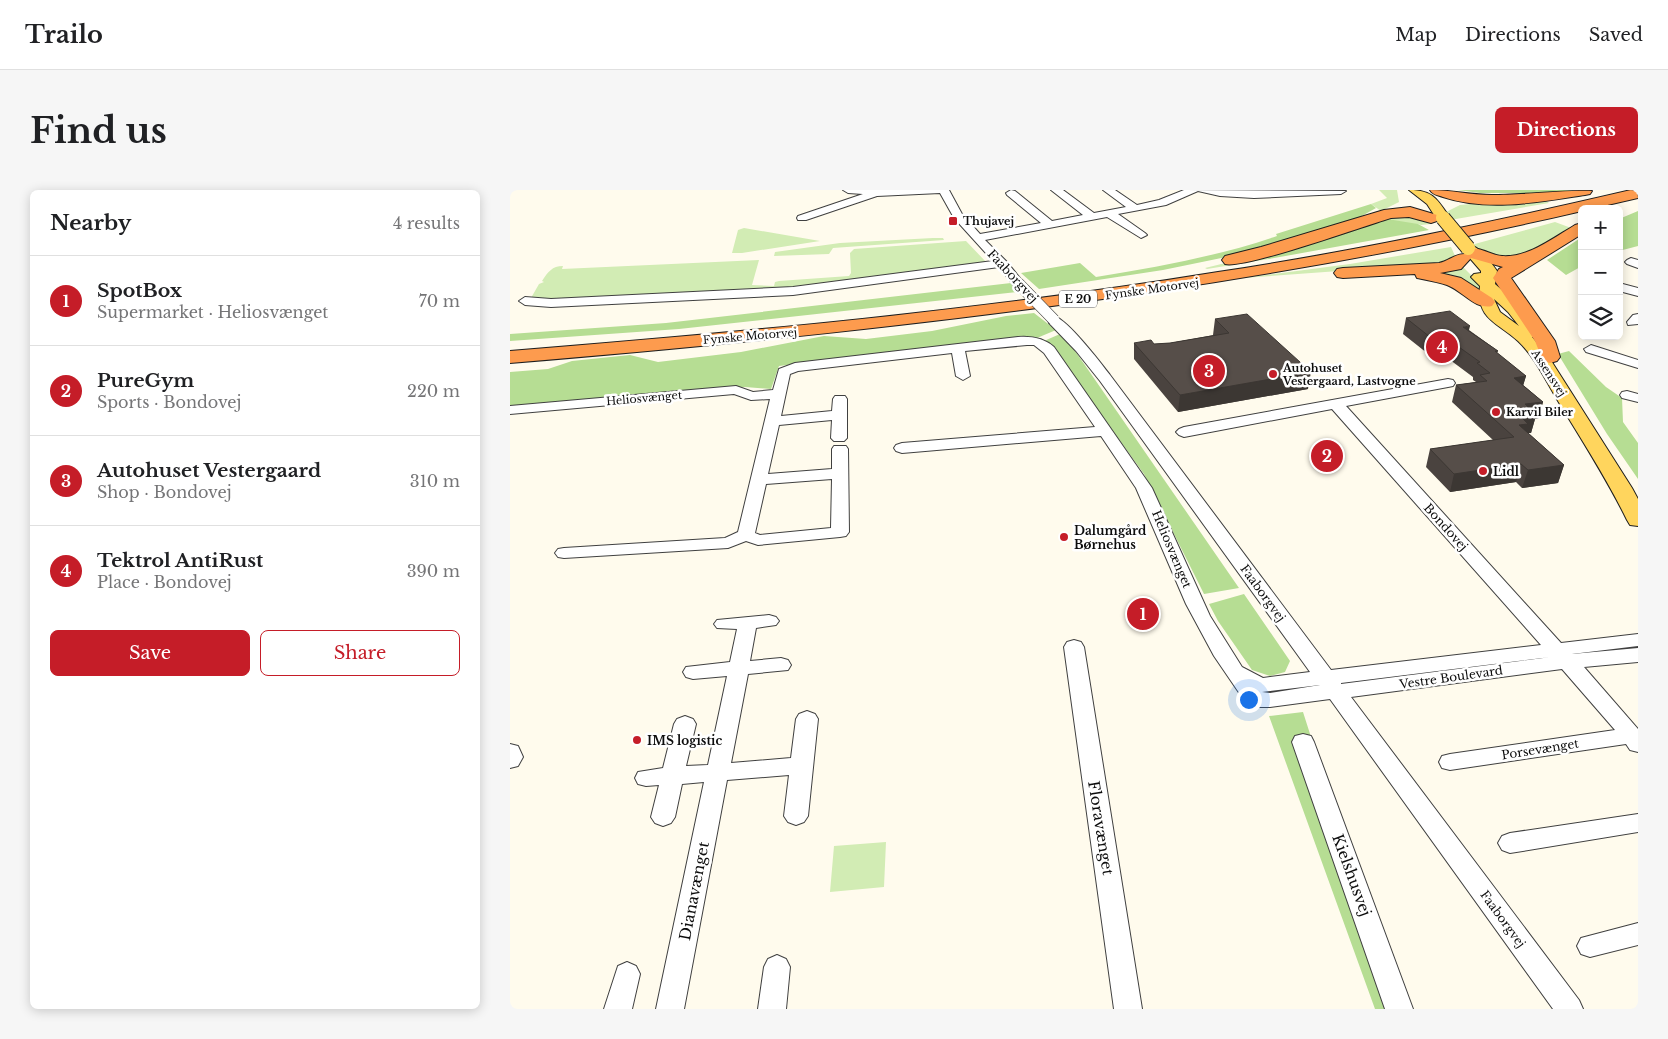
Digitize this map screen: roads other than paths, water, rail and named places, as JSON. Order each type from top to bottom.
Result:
[{"type":"highway","points":[[1299,242],[1399,206],[1403,200],[1400,190]]},
{"type":"highway","points":[[1437,190],[1457,197],[1476,200],[1532,197]]},
{"type":"highway","points":[[866,318],[1162,275],[1215,264],[1299,242],[1390,213],[1410,212],[1436,217],[1452,205],[1591,190]]},
{"type":"highway","name":"Fynske Motorvej","points":[[510,350],[731,332],[1072,294],[1268,264],[1462,228],[1626,190]]},
{"type":"highway","name":"Fynske Motorvej","points":[[510,357],[788,333],[1058,302],[1206,281],[1344,257],[1512,223],[1638,193]]},
{"type":"highway","points":[[1623,208],[1638,202]]},
{"type":"highway","points":[[1058,302],[1122,297],[1268,278],[1440,268],[1455,264],[1466,252],[1497,261],[1517,261],[1578,230]]},
{"type":"highway","points":[[1550,356],[1545,341],[1502,278],[1505,273],[1578,230]]},
{"type":"highway","points":[[1327,274],[1431,274],[1487,293]]},
{"type":"main road","name":"Assensvej","points":[[1415,190],[1416,203],[1436,217],[1466,252],[1470,269],[1487,293],[1494,315],[1532,347],[1630,493]]},
{"type":"main road","name":"Assensvej","points":[[1487,293],[1514,309],[1550,356],[1630,493],[1638,520]]},
{"type":"main road","points":[[1630,493],[1638,513]]},
{"type":"street","points":[[802,218],[855,194],[944,190]]},
{"type":"street","name":"Faaborgvej","points":[[944,190],[956,216],[1002,263],[1018,283],[1070,334],[1097,368],[1569,1009]]},
{"type":"street","points":[[1056,190],[1092,216]]},
{"type":"street","points":[[1108,190],[1135,208]]},
{"type":"street","points":[[977,238],[1135,208],[1175,199],[1193,190]]},
{"type":"street","points":[[1202,190],[1266,196],[1341,191]]},
{"type":"street","points":[[1011,193],[1049,224]]},
{"type":"street","points":[[1109,213],[1141,235]]},
{"type":"street","points":[[525,302],[550,303],[793,291],[1002,263]]},
{"type":"street","points":[[1623,288],[1638,292]]},
{"type":"street","name":"Heliosvænget","points":[[746,536],[784,372],[795,367],[1018,341],[1041,343],[1049,350],[1139,480],[1156,511],[1195,604],[1233,670],[1251,695],[1260,700],[1331,686]]},
{"type":"street","points":[[958,349],[963,376]]},
{"type":"street","points":[[1591,349],[1638,364]]},
{"type":"street","points":[[1184,432],[1448,383]]},
{"type":"street","name":"Heliosvænget","points":[[510,410],[736,390],[751,396],[778,394]]},
{"type":"street","points":[[564,553],[728,543],[746,536],[758,540],[840,532],[840,399]]},
{"type":"street","name":"Bondovej","points":[[1336,404],[1561,656]]},
{"type":"street","points":[[772,421],[839,415]]},
{"type":"street","points":[[902,448],[1106,431]]},
{"type":"street","points":[[759,480],[840,473]]},
{"type":"street","name":"Dianavænget","points":[[670,1009],[739,669],[758,621],[724,624]]},
{"type":"street","name":"Vestre Boulevard","points":[[1331,686],[1561,656],[1638,640]]},
{"type":"street","name":"Floravænget","points":[[1074,647],[1128,1009]]},
{"type":"street","name":"Vestre Boulevard","points":[[1561,656],[1638,655]]},
{"type":"street","name":"Porsevænget","points":[[1561,656],[1635,740]]},
{"type":"street","points":[[693,672],[781,665]]},
{"type":"street","points":[[796,816],[807,719]]},
{"type":"street","points":[[663,817],[685,724]]},
{"type":"street","name":"Porsevænget","points":[[1450,762],[1635,740]]},
{"type":"street","name":"Kielshusvej","points":[[1303,742],[1400,1009]]},
{"type":"street","points":[[510,752],[512,757],[510,760]]},
{"type":"street","points":[[646,778],[801,766]]},
{"type":"street","points":[[1510,843],[1638,823]]},
{"type":"street","points":[[1590,946],[1638,934]]},
{"type":"street","points":[[772,1009],[777,967]]},
{"type":"street","points":[[618,1009],[626,974]]},
{"type":"place","name":"Thujavej","points":[[953,221]]},
{"type":"place","name":"Tektrol AntiRust","points":[[1442,347]]},
{"type":"place","name":"Autohuset Vestergaard","points":[[1209,371]]},
{"type":"place","name":"Autohuset Vestergaard, Lastvogne","points":[[1273,374]]},
{"type":"place","name":"Karvil Biler","points":[[1496,412]]},
{"type":"place","name":"PureGym","points":[[1327,456]]},
{"type":"place","name":"Lidl","points":[[1483,471]]},
{"type":"place","name":"Dalumgård Børnehus","points":[[1064,537]]},
{"type":"place","name":"SpotBox","points":[[1143,614]]},
{"type":"place","name":"IMS logistic","points":[[637,740]]}]
